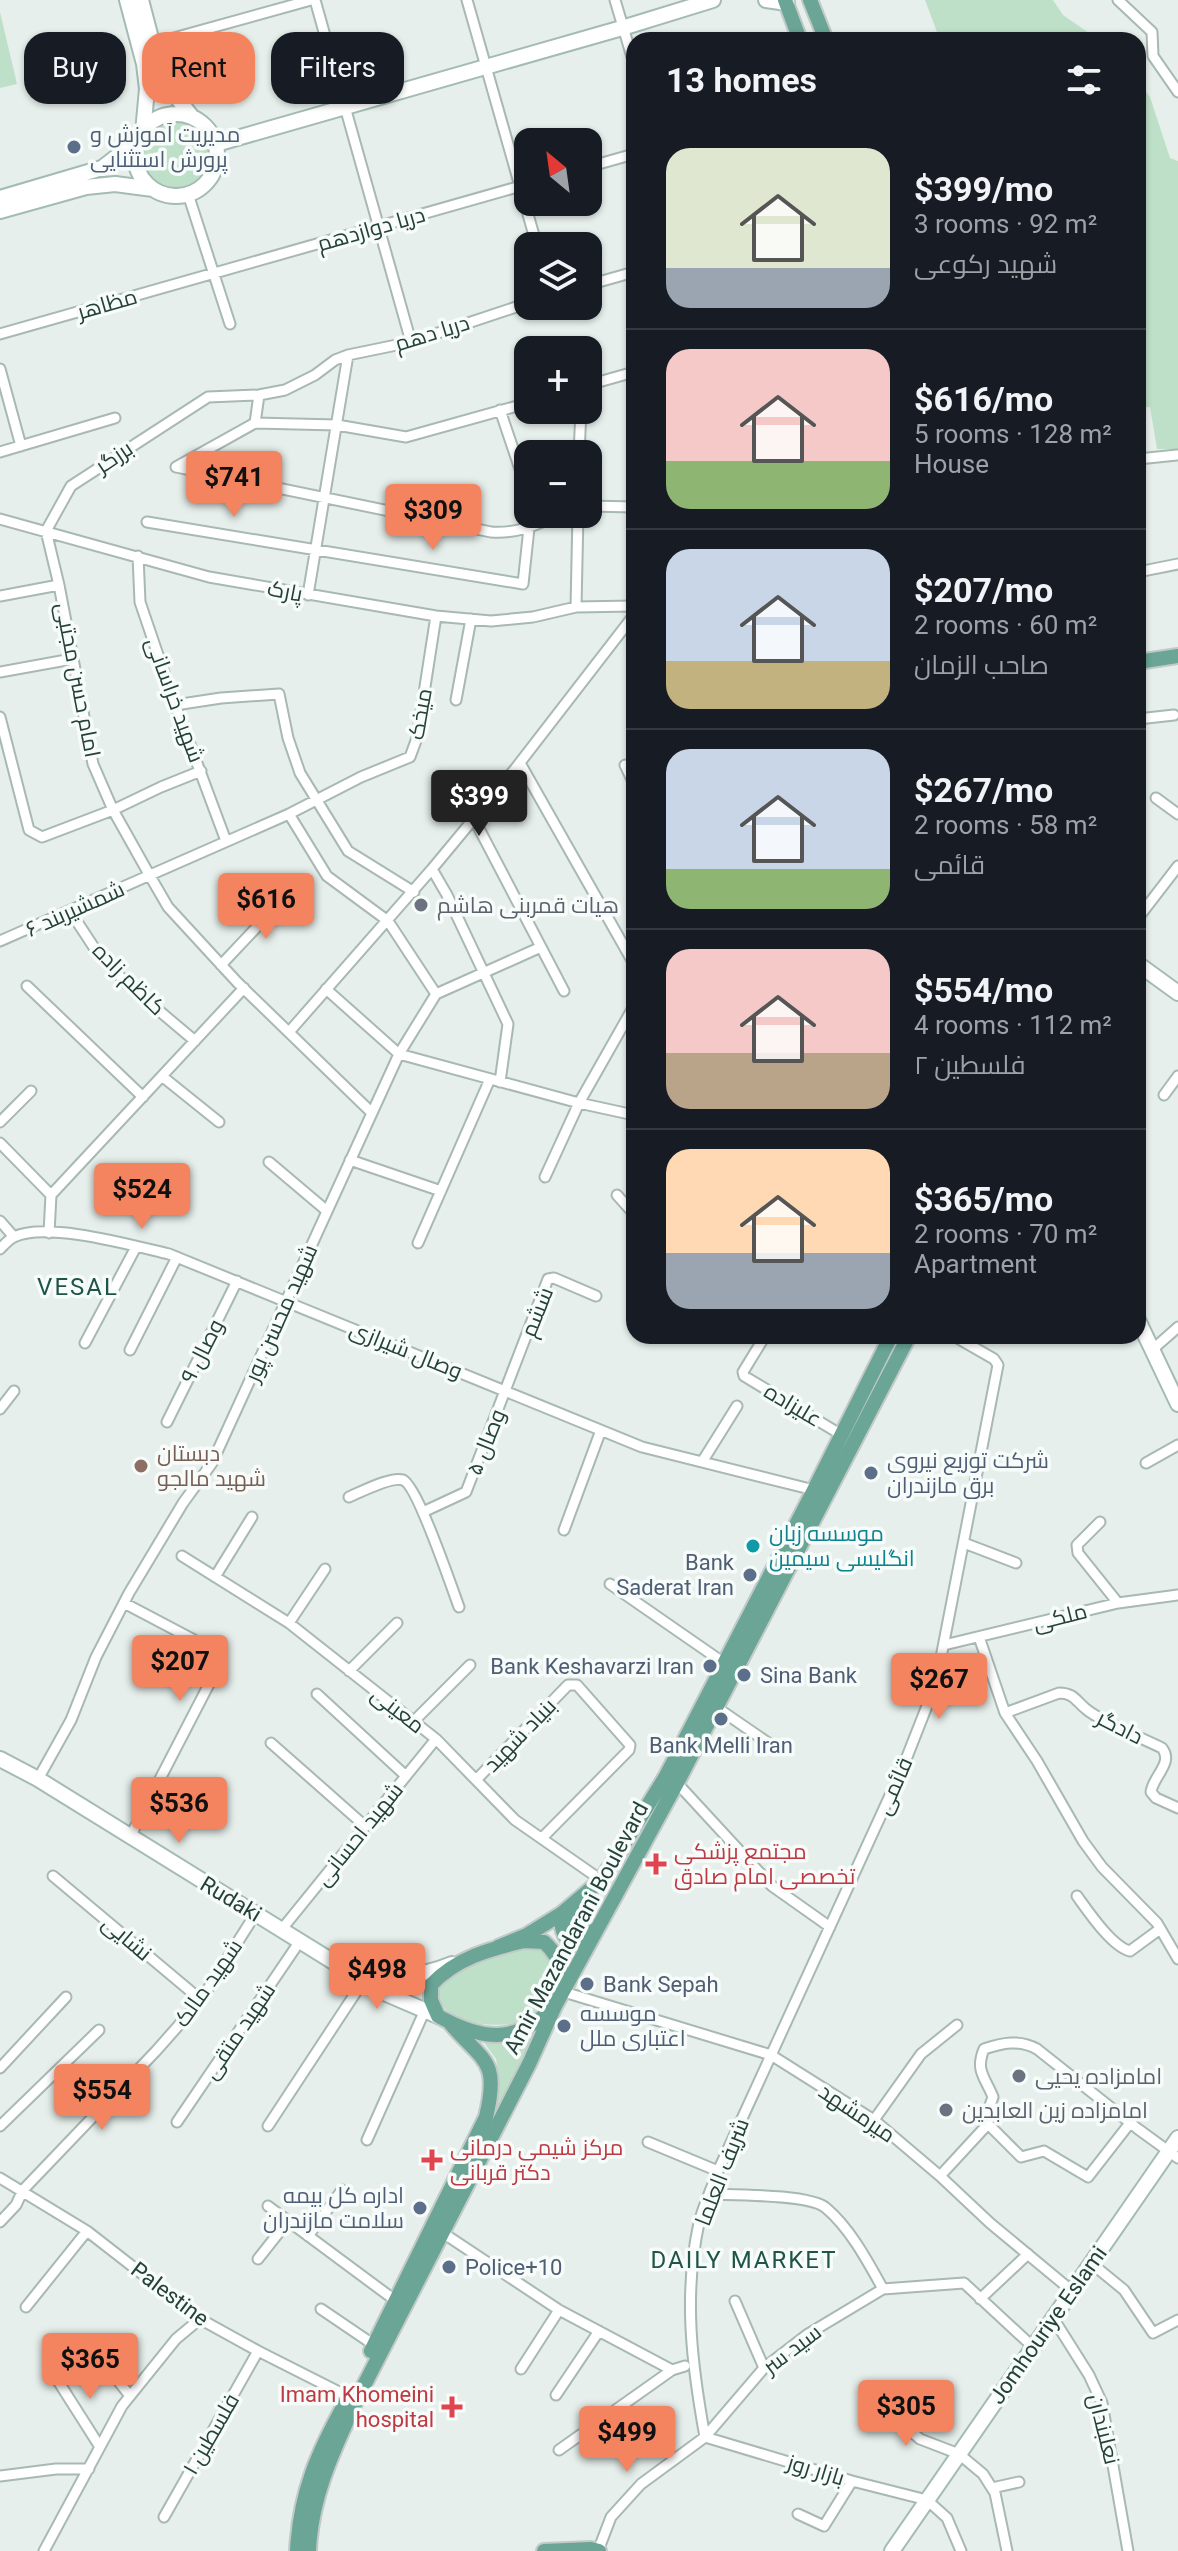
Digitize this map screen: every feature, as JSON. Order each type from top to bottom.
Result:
[{"type":"main road","points":[[127,0],[144,64],[147,89],[141,136],[136,149],[137,167],[153,189]]},
{"type":"main road","points":[[141,0],[149,32]]},
{"type":"main road","points":[[216,144],[713,0]]},
{"type":"main road","points":[[766,0],[786,2],[797,32]]},
{"type":"main road","points":[[810,0],[823,32]]},
{"type":"main road","points":[[0,211],[86,187],[115,184],[153,189],[170,195],[196,191],[210,178],[217,162],[216,144],[207,128],[192,117],[182,104]]},
{"type":"main road","points":[[0,198],[102,168],[141,136],[149,125],[165,116],[192,117]]},
{"type":"main road","points":[[1146,651],[1178,647]]},
{"type":"main road","points":[[1146,661],[1178,656]]},
{"type":"main road","points":[[1146,970],[1178,993]]},
{"type":"main road","points":[[1146,1337],[1178,1404]]},
{"type":"main road","name":"Amir Mazandarani Boulevard","points":[[498,1947],[527,1935],[561,1914],[601,1880],[666,1776],[887,1344]]},
{"type":"main road","name":"Amir Mazandarani Boulevard","points":[[309,2551],[316,2498],[331,2454],[356,2401],[529,2064],[555,2006],[677,1783],[905,1344]]},
{"type":"main road","name":"Rudaki","points":[[0,1759],[38,1779],[364,1980],[393,1997],[437,2016]]},
{"type":"main road","points":[[583,1896],[566,1919],[563,1932],[571,1942],[578,1942],[600,1926]]},
{"type":"main road","points":[[524,1941],[544,1942],[555,1952],[560,1960],[561,1973],[555,2006],[531,2025],[508,2034],[493,2035],[462,2029],[437,2016],[431,2000],[431,1985],[442,1973],[465,1959],[498,1947],[524,1941]]},
{"type":"main road","name":"Rudaki","points":[[339,1964],[385,1976],[398,1976],[430,1973],[465,1959]]},
{"type":"main road","points":[[393,1997],[401,1997],[410,1987],[408,1981],[398,1976]]},
{"type":"main road","name":"Amir Mazandarani Boulevard","points":[[297,2551],[304,2494],[320,2449],[349,2397],[486,2117],[491,2072],[483,2057],[437,2016]]},
{"type":"main road","name":"Jomhouriye Eslami","points":[[892,2551],[1091,2263],[1173,2155],[1178,2138]]},
{"type":"main road","points":[[544,2551],[598,2551]]},
{"type":"street","points":[[196,32],[313,0],[411,342]]},
{"type":"street","points":[[467,0],[514,154]]},
{"type":"street","points":[[615,0],[626,40]]},
{"type":"street","points":[[1125,2],[1152,32],[1153,56],[1178,92]]},
{"type":"street","points":[[602,163],[626,156]]},
{"type":"street","name":"دریا دوازدهم","points":[[213,274],[514,188]]},
{"type":"street","points":[[188,194],[230,324]]},
{"type":"street","name":"مظاهر","points":[[0,334],[213,274]]},
{"type":"street","points":[[602,281],[626,274]]},
{"type":"street","name":"دریا دهم","points":[[335,360],[411,342],[514,308]]},
{"type":"street","points":[[308,595],[348,355]]},
{"type":"street","name":"برزگر","points":[[46,531],[71,486],[208,397],[259,395],[285,390],[315,375],[335,360]]},
{"type":"street","points":[[0,369],[21,446]]},
{"type":"street","points":[[602,381],[626,374]]},
{"type":"street","points":[[255,423],[259,395]]},
{"type":"street","points":[[514,406],[406,437],[337,425],[255,423],[176,467],[491,532],[508,534],[521,528]]},
{"type":"street","points":[[500,410],[514,452]]},
{"type":"street","points":[[0,452],[115,418]]},
{"type":"street","points":[[1146,458],[1177,455]]},
{"type":"street","points":[[602,506],[626,507]]},
{"type":"street","name":"پارک","points":[[0,519],[209,577],[436,616],[491,621],[533,617],[576,607],[626,606]]},
{"type":"street","points":[[147,522],[523,584],[533,528]]},
{"type":"street","points":[[576,607],[578,528]]},
{"type":"street","name":"امام حسن مجتبی","points":[[46,531],[93,764],[113,810],[168,907],[221,965],[372,1113]]},
{"type":"street","name":"شهید خراسانی","points":[[138,556],[140,602],[226,841]]},
{"type":"street","points":[[1146,570],[1178,564]]},
{"type":"street","points":[[0,596],[59,585]]},
{"type":"street","name":"میخک","points":[[317,801],[413,753],[436,616]]},
{"type":"street","points":[[456,700],[471,619]]},
{"type":"street","points":[[289,1032],[414,892],[520,763],[626,625]]},
{"type":"street","points":[[0,672],[72,659]]},
{"type":"street","points":[[175,705],[279,694],[288,738],[300,773],[348,851],[414,892]]},
{"type":"street","points":[[1146,718],[1174,715]]},
{"type":"street","points":[[0,719],[29,830],[42,837],[201,771]]},
{"type":"street","points":[[520,763],[626,950]]},
{"type":"street","points":[[1156,798],[1178,814]]},
{"type":"street","name":"شمشیربند ۶","points":[[0,941],[317,801]]},
{"type":"street","points":[[289,814],[327,876],[388,921],[436,994],[541,947]]},
{"type":"street","points":[[474,819],[564,991]]},
{"type":"street","points":[[1146,908],[1178,866]]},
{"type":"street","points":[[418,1243],[495,1080],[508,1024],[432,869]]},
{"type":"street","points":[[221,965],[287,895]]},
{"type":"street","name":"کاظم زاده","points":[[70,911],[95,949],[125,982],[195,1041]]},
{"type":"street","points":[[27,986],[143,1097]]},
{"type":"street","points":[[49,1233],[51,1195],[244,988]]},
{"type":"street","points":[[326,989],[399,1054],[626,1113]]},
{"type":"street","name":"شهید محسن پور","points":[[38,1779],[71,1720],[96,1657],[124,1603],[163,1534],[212,1463],[399,1054],[436,994]]},
{"type":"street","points":[[545,1177],[579,1103],[626,1020]]},
{"type":"street","points":[[1164,1095],[1178,1076]]},
{"type":"street","points":[[163,1077],[219,1122]]},
{"type":"street","points":[[0,1122],[31,1091]]},
{"type":"street","points":[[0,1143],[51,1195]]},
{"type":"street","points":[[350,1160],[441,1191]]},
{"type":"street","points":[[269,1162],[327,1211]]},
{"type":"street","points":[[617,1195],[626,1205]]},
{"type":"street","points":[[0,1221],[14,1237],[0,1249]]},
{"type":"street","name":"وصال شیرازی","points":[[14,1237],[37,1231],[102,1239],[177,1257],[642,1447],[814,1490]]},
{"type":"street","points":[[85,1343],[136,1247]]},
{"type":"street","points":[[130,1350],[177,1257]]},
{"type":"street","name":"ششم","points":[[506,1391],[548,1279],[554,1278],[596,1296]]},
{"type":"street","name":"وصال ۹","points":[[167,1422],[237,1281]]},
{"type":"street","points":[[1152,1350],[1178,1327]]},
{"type":"street","name":"علیزاده","points":[[760,1344],[743,1372],[744,1376],[840,1434]]},
{"type":"street","name":"قائمی","points":[[771,2055],[903,1767],[936,1683],[998,1365],[994,1359],[968,1344]]},
{"type":"street","points":[[0,1409],[14,1391]]},
{"type":"street","name":"وصال ۵","points":[[423,1512],[466,1492],[506,1391]]},
{"type":"street","points":[[702,1462],[737,1406]]},
{"type":"street","points":[[564,1530],[601,1430]]},
{"type":"street","points":[[1146,1463],[1178,1445]]},
{"type":"street","points":[[349,1497],[391,1480],[401,1479],[408,1483],[423,1512],[459,1607]]},
{"type":"street","points":[[215,1577],[252,1517]]},
{"type":"street","points":[[1100,1522],[1077,1545],[1078,1553],[1118,1603]]},
{"type":"street","points":[[964,1543],[1016,1563]]},
{"type":"street","name":"معینی","points":[[182,1556],[289,1623],[436,1739],[515,1820],[601,1880]]},
{"type":"street","points":[[289,1623],[325,1569]]},
{"type":"street","points":[[610,1584],[724,1663]]},
{"type":"street","name":"ملکی","points":[[944,1645],[1118,1603],[1178,1595]]},
{"type":"street","points":[[124,1603],[217,1652],[221,1661],[130,1837]]},
{"type":"street","points":[[349,1671],[397,1623]]},
{"type":"street","points":[[979,1637],[1005,1713],[1090,1850],[1160,1929],[1178,1959]]},
{"type":"street","points":[[413,1722],[470,1665]]},
{"type":"street","name":"بنیاد شهید","points":[[476,1780],[568,1685],[577,1685],[630,1745],[629,1750],[542,1838]]},
{"type":"street","name":"دادگر","points":[[1005,1713],[1059,1693],[1074,1696],[1087,1710],[1162,1748],[1167,1759],[1151,1792],[1156,1798],[1178,1808]]},
{"type":"street","points":[[317,1694],[406,1776]]},
{"type":"street","points":[[716,1707],[777,1749]]},
{"type":"street","name":"شهید احسانی","points":[[282,1929],[436,1739]]},
{"type":"street","points":[[271,1743],[365,1826]]},
{"type":"street","points":[[677,1783],[772,1886],[830,1927]]},
{"type":"street","name":"نشایی","points":[[53,1876],[201,2000]]},
{"type":"street","points":[[1077,1896],[1098,1924],[1124,1950],[1130,1951],[1160,1929]]},
{"type":"street","name":"شهید مالک","points":[[0,2222],[16,2205],[23,2190],[201,2000],[256,1913]]},
{"type":"street","name":"شهید متقی","points":[[177,2122],[300,1941]]},
{"type":"street","points":[[268,2126],[364,1980]]},
{"type":"street","name":"میرمشهد","points":[[564,1992],[771,2055],[874,2120],[1072,2291]]},
{"type":"street","points":[[0,2068],[66,1997]]},
{"type":"street","points":[[367,2140],[437,2016]]},
{"type":"street","points":[[874,2120],[921,2054],[957,2025]]},
{"type":"street","points":[[0,2126],[99,2030]]},
{"type":"street","points":[[940,2176],[988,2124],[993,2097],[980,2070],[979,2060],[984,2049],[1001,2044],[1025,2043],[1173,2155]]},
{"type":"street","name":"شریف العلما","points":[[705,2437],[692,2364],[689,2296],[699,2222],[718,2171],[771,2055]]},
{"type":"street","points":[[988,2124],[1021,2157],[1044,2151],[1088,2177],[1130,2123]]},
{"type":"street","points":[[648,2142],[718,2171]]},
{"type":"street","name":"Palestine","points":[[0,2178],[87,2231],[200,2319],[349,2397]]},
{"type":"street","points":[[308,2236],[342,2190]]},
{"type":"street","points":[[710,2194],[781,2196],[824,2205],[860,2247],[883,2289]]},
{"type":"street","points":[[268,2206],[396,2301]]},
{"type":"street","points":[[258,2259],[288,2221]]},
{"type":"street","points":[[26,2307],[87,2231]]},
{"type":"street","points":[[443,2233],[559,2310],[672,2370]]},
{"type":"street","points":[[980,2299],[1028,2254]]},
{"type":"street","points":[[1091,2263],[1124,2290],[1153,2333],[1178,2320]]},
{"type":"street","name":"سید سر","points":[[598,2551],[611,2517],[641,2484],[705,2437],[764,2368],[808,2334],[883,2289],[964,2283],[1033,2347]]},
{"type":"street","points":[[735,2301],[764,2368]]},
{"type":"street","points":[[321,2309],[374,2345]]},
{"type":"street","points":[[521,2369],[559,2310]]},
{"type":"street","name":"نعلبندان","points":[[1053,2318],[1089,2375],[1102,2403],[1128,2551]]},
{"type":"street","points":[[44,2551],[122,2406],[176,2339],[200,2319]]},
{"type":"street","points":[[556,2395],[599,2331]]},
{"type":"street","points":[[90,2345],[130,2396]]},
{"type":"street","name":"فلسطین ۱","points":[[164,2517],[258,2351]]},
{"type":"street","points":[[559,2450],[672,2370],[685,2366]]},
{"type":"street","points":[[53,2373],[100,2447]]},
{"type":"street","points":[[876,2401],[920,2439],[959,2454],[983,2474],[992,2488],[1007,2551]]},
{"type":"street","name":"بازار روز","points":[[705,2437],[927,2500]]},
{"type":"street","points":[[0,2476],[56,2469],[89,2469]]},
{"type":"street","points":[[798,2514],[824,2526],[852,2481]]},
{"type":"street","points":[[992,2488],[1019,2482]]},
{"type":"street","points":[[927,2500],[947,2518],[961,2551]]},
{"type":"green space","points":[[925,0],[1053,0],[1063,15],[1087,32],[937,32]]},
{"type":"green space","points":[[0,12],[17,84],[0,88]]},
{"type":"green space","points":[[1146,92],[1170,158],[1178,161],[1178,449],[1157,449],[1150,407],[1146,407]]},
{"type":"green space","points":[[176,121],[189,123],[200,131],[208,142],[208,168],[200,179],[189,187],[176,189],[163,187],[152,179],[144,168],[142,155],[144,142],[152,131],[163,123]]},
{"type":"green space","points":[[520,1948],[542,1950],[553,1973],[548,1996],[529,2016],[512,2023],[489,2025],[465,2020],[446,2010],[439,1989],[448,1981],[476,1963]]},
{"type":"green space","points":[[542,2025],[344,2421],[335,2429],[497,2098],[496,2059],[483,2041],[517,2040]]},
{"type":"place","name":"مدیریت آموزش و پرورش استثنایی","points":[[74,147]]},
{"type":"place","name":"هیات قمربنی هاشم","points":[[421,905]]},
{"type":"place","name":"دبستان شهید مالجو","points":[[141,1466]]},
{"type":"place","name":"شرکت توزیع نیروی برق مازندران","points":[[871,1473]]},
{"type":"place","name":"موسسه زبان انگلیسی سیمین","points":[[753,1546]]},
{"type":"place","name":"Bank Saderat Iran","points":[[750,1575]]},
{"type":"place","name":"Bank Keshavarzi Iran","points":[[710,1666]]},
{"type":"place","name":"Sina Bank","points":[[744,1675]]},
{"type":"place","name":"Bank Melli Iran","points":[[721,1719]]},
{"type":"place","name":"مجتمع پزشکی تخصصی امام صادق","points":[[656,1864]]},
{"type":"place","name":"Bank Sepah","points":[[587,1984]]},
{"type":"place","name":"موسسه اعتباری ملل","points":[[564,2026]]},
{"type":"place","name":"امامزاده یحیی","points":[[1019,2076]]},
{"type":"place","name":"امامزاده زین العابدین","points":[[946,2110]]},
{"type":"place","name":"مرکز شیمی درمانی دکتر قربانی","points":[[432,2160]]},
{"type":"place","name":"اداره کل بیمه سلامت مازندران","points":[[420,2208]]},
{"type":"place","name":"Police+10","points":[[449,2267]]},
{"type":"place","name":"Imam Khomeini hospital","points":[[452,2407]]},
{"type":"district","name":"VESAL","points":[[78,1287]]},
{"type":"district","name":"DAILY MARKET","points":[[744,2260]]}]
